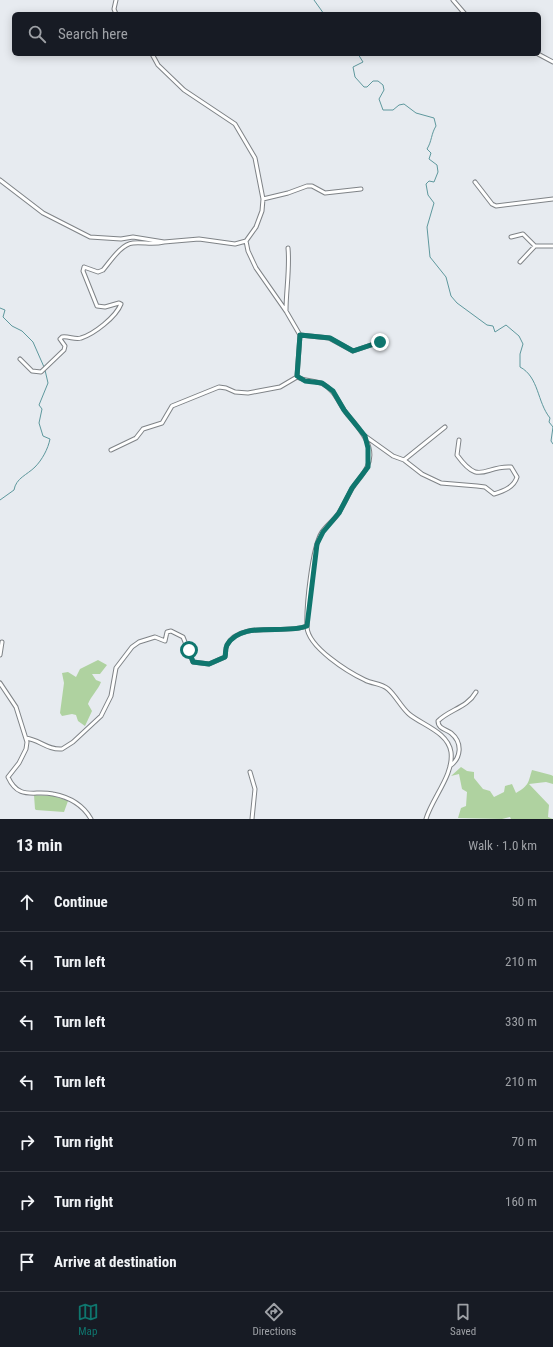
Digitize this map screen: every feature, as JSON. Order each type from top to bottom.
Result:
[{"type":"street","points":[[115,12],[114,9],[116,0]]},
{"type":"street","points":[[453,0],[463,12]]},
{"type":"street","points":[[20,359],[32,370],[41,372],[64,350],[65,346],[60,339],[62,337],[80,339],[112,319],[119,310],[121,304],[119,303],[105,307],[98,306],[83,271],[83,268],[86,266],[98,272],[103,270],[126,246],[133,243],[154,245],[164,242],[199,239],[235,244],[246,241],[256,227],[262,211],[263,199],[255,158],[235,124],[184,90],[158,65],[153,56]]},
{"type":"street","points":[[541,56],[553,62]]},
{"type":"street","points":[[0,180],[43,213],[90,237],[121,239],[133,237],[164,242]]},
{"type":"street","points":[[475,182],[492,204],[496,206],[553,199]]},
{"type":"street","points":[[263,199],[288,193],[306,186],[312,186],[325,193],[361,189]]},
{"type":"street","points":[[510,237],[523,234],[535,246],[553,246]]},
{"type":"street","points":[[246,241],[248,251],[256,268],[286,311],[300,335],[297,376]]},
{"type":"street","points":[[520,262],[535,246]]},
{"type":"street","points":[[286,311],[286,291],[290,266],[288,248]]},
{"type":"street","points":[[300,335],[330,338],[353,351],[380,342]]},
{"type":"street","points":[[297,376],[305,381],[322,383],[333,391],[344,410],[365,436],[393,456],[404,460],[422,474],[442,483],[485,487],[494,494],[508,489],[516,482],[517,477],[511,467],[504,466],[494,470],[479,472],[469,470],[457,455],[459,440]]},
{"type":"street","points":[[111,450],[136,438],[143,429],[162,423],[172,406],[198,397],[218,387],[226,388],[235,392],[248,393],[280,387],[297,376]]},
{"type":"street","points":[[404,460],[445,427]]},
{"type":"street","points":[[365,436],[368,448],[368,467],[352,488],[339,513],[323,532],[317,544],[307,626],[309,636],[318,649],[363,680],[388,689],[409,714],[440,736],[451,751],[450,766]]},
{"type":"street","points":[[26,738],[39,741],[47,747],[62,749],[96,722],[111,696],[116,668],[132,647],[139,642],[155,638],[165,641],[167,632],[171,631],[183,636],[193,662],[209,664],[225,657],[228,644],[232,639],[242,633],[263,629],[300,629],[307,626]]},
{"type":"street","points":[[0,655],[2,642]]},
{"type":"street","points":[[0,683],[16,707],[26,738],[27,746],[24,753],[8,777],[13,785],[25,793],[52,794],[72,801],[84,808],[91,819]]},
{"type":"street","points":[[426,819],[431,803],[450,766],[458,758],[459,747],[454,736],[439,726],[438,721],[446,713],[462,707],[472,699],[476,692]]},
{"type":"street","points":[[250,772],[255,789],[252,819]]},
{"type":"green space","points":[[98,660],[107,665],[100,674],[92,674],[96,680],[101,682],[88,704],[92,711],[85,726],[78,721],[76,715],[72,714],[62,716],[60,713],[64,683],[62,673],[68,672],[76,677],[80,669]]},
{"type":"green space","points":[[461,767],[467,771],[474,772],[474,778],[483,789],[490,791],[494,797],[504,792],[505,786],[512,784],[516,793],[524,788],[528,783],[532,770],[553,776],[553,784],[546,782],[529,784],[549,805],[548,817],[553,819],[511,819],[510,817],[502,819],[458,818],[461,808],[466,806],[467,792],[462,789],[459,774],[451,776]]},
{"type":"green space","points":[[34,795],[54,796],[68,801],[64,812],[36,810]]},
{"type":"waterway","points":[[314,0],[323,12]]},
{"type":"waterway","points":[[359,56],[363,62],[353,67],[355,77],[364,87],[367,87],[373,81],[378,81],[383,85],[384,90],[379,99],[383,110],[393,110],[399,105],[404,104],[416,113],[434,118],[436,126],[427,149],[431,153],[429,159],[437,165],[438,172],[434,182],[429,181],[426,184],[428,195],[434,203],[427,227],[430,257],[446,277],[451,296],[457,303],[487,325],[493,326],[495,332],[506,325],[519,336],[523,344],[520,354],[520,367],[531,377],[542,405],[550,418],[549,422],[553,427],[551,441],[553,444]]},
{"type":"waterway","points":[[0,308],[5,310],[3,317],[12,326],[22,331],[33,342],[44,367]]},
{"type":"waterway","points":[[0,500],[14,490],[17,482],[38,464],[48,447],[50,439],[43,436],[39,423],[42,409],[39,405],[48,383],[45,370]]},
{"type":"route","points":[[189,650],[190,658],[193,662],[198,664],[209,664],[225,657],[226,648],[232,639],[247,631],[263,629],[300,629],[307,626],[307,615],[317,544],[323,532],[339,513],[352,488],[368,467],[369,458],[365,436],[339,403],[333,391],[322,383],[305,381],[297,376],[300,335],[330,338],[336,340],[340,345],[353,351],[358,351],[367,345],[380,342]]}]
